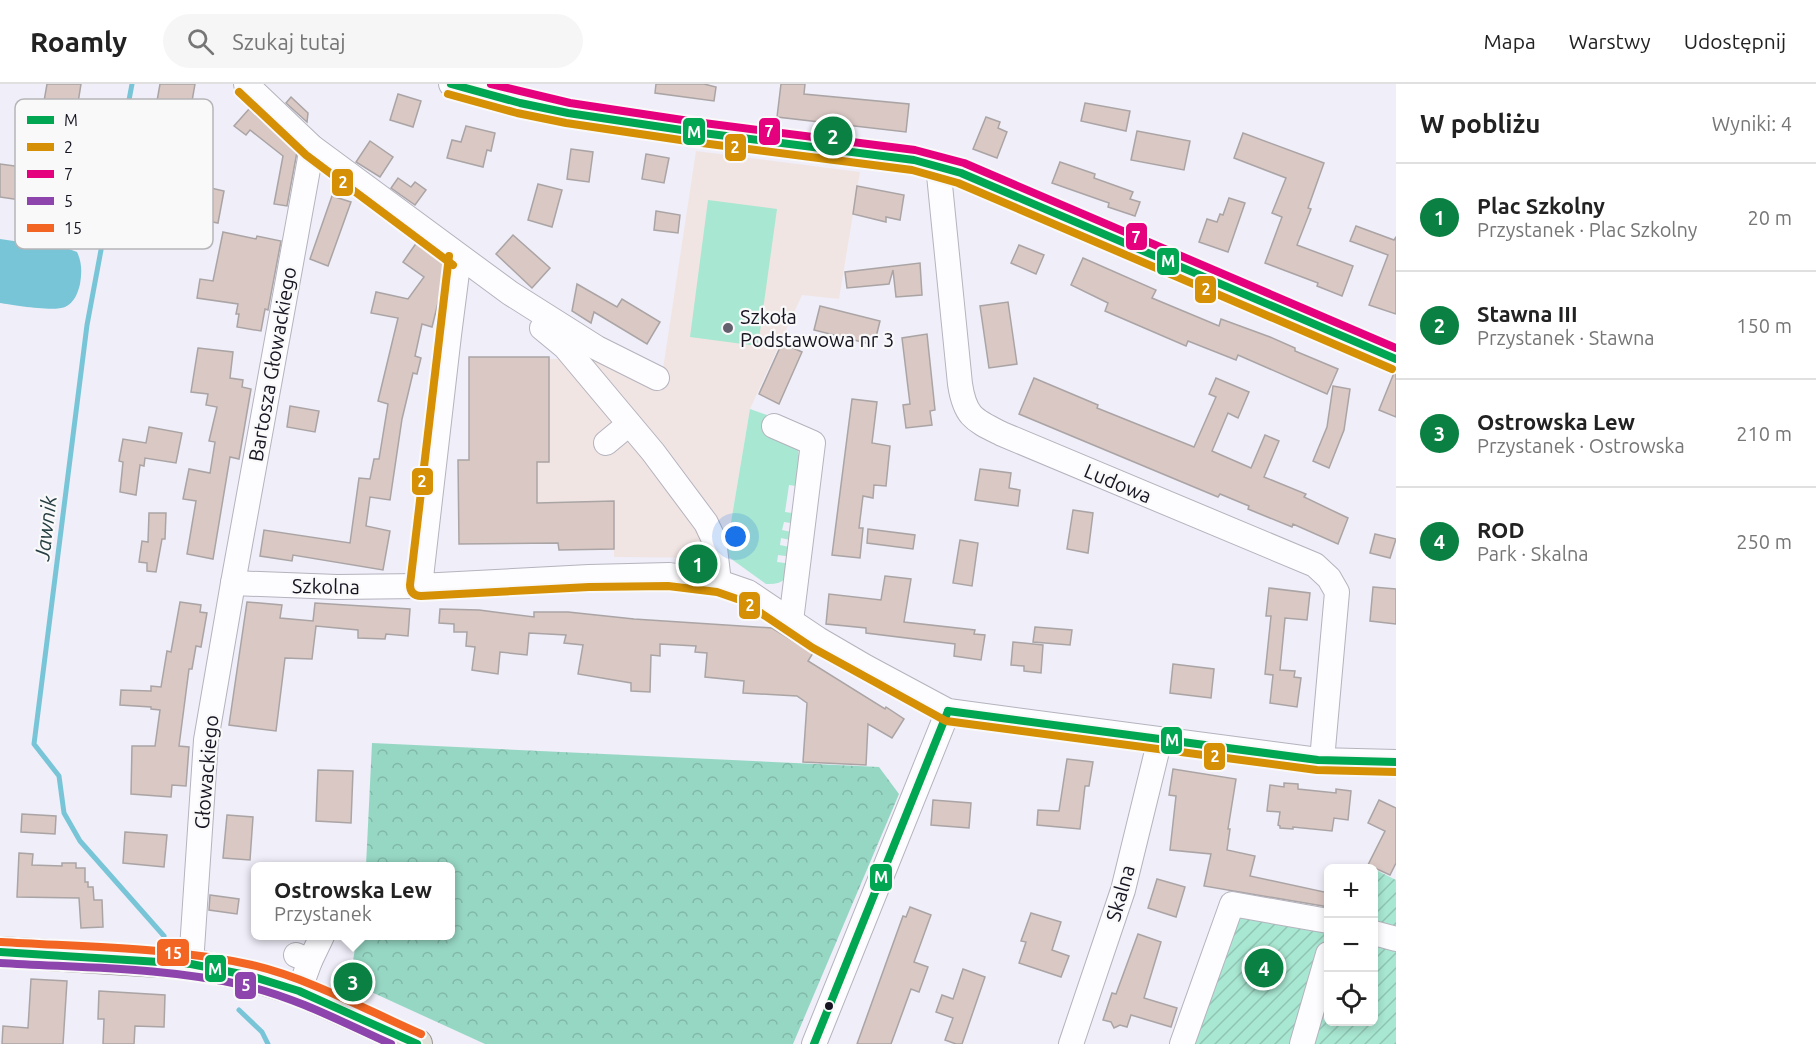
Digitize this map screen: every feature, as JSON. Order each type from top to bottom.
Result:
[{"type":"main road","points":[[0,952],[191,964],[241,973],[299,991],[417,1044]]},
{"type":"street","points":[[452,84],[520,103],[568,113],[914,159],[938,165],[961,172],[1396,359]]},
{"type":"street","points":[[261,89],[312,147],[459,257],[519,299],[597,348],[657,378]]},
{"type":"street","name":"Bartosza Głowackiego","points":[[232,583],[312,147]]},
{"type":"street","name":"Ludowa","points":[[938,165],[959,378],[966,408],[978,423],[1315,565],[1329,578],[1337,592],[1322,760]]},
{"type":"street","points":[[420,586],[459,257]]},
{"type":"street","points":[[519,299],[535,321],[565,347],[681,488],[706,524],[714,540],[719,582]]},
{"type":"street","points":[[606,443],[629,424]]},
{"type":"street","points":[[774,426],[813,443],[791,621]]},
{"type":"street","name":"Szkolna","points":[[232,583],[337,587],[420,586],[578,577],[669,575],[719,582],[748,592],[818,639],[948,711]]},
{"type":"street","name":"Głowackiego","points":[[191,964],[206,740],[232,583]]},
{"type":"street","points":[[814,1044],[948,711],[1322,760],[1396,762]]},
{"type":"street","name":"Skalna","points":[[1071,1044],[1123,890],[1160,739]]},
{"type":"street","points":[[1182,1044],[1232,904],[1324,920]]},
{"type":"street","points":[[1378,934],[1396,939]]},
{"type":"street","points":[[299,991],[303,958],[319,940]]},
{"type":"street","points":[[1302,1044],[1324,971]]},
{"type":"shaded area","name":"Szkoła Podstawowa nr 3","points":[[696,151],[860,172],[839,299],[802,295],[750,409],[725,558],[614,557],[614,549],[559,550],[558,543],[459,544],[458,460],[469,460],[469,357],[599,359],[663,369]]},
{"type":"green space","points":[[708,200],[777,209],[758,346],[690,337]]},
{"type":"green space","points":[[750,409],[770,416],[798,449],[803,487],[789,485],[785,512],[799,514],[797,524],[784,522],[782,530],[796,533],[795,541],[781,538],[780,545],[794,548],[793,557],[778,555],[777,562],[792,564],[784,580],[776,583],[766,584],[730,558],[725,558]]},
{"type":"green space","points":[[372,743],[879,767],[899,794],[793,1044],[485,1044],[367,990],[352,967],[356,940],[455,940],[455,862],[366,862]]},
{"type":"green space","points":[[1378,871],[1396,880],[1396,1044],[1173,1044],[1225,893],[1324,913],[1324,1026],[1378,1026]]},
{"type":"water","points":[[0,239],[15,241],[15,249],[69,249],[77,252],[81,264],[80,284],[73,300],[65,307],[33,308],[0,303]]},
{"type":"building","points":[[47,84],[81,84],[79,99],[44,99]]},
{"type":"building","points":[[160,84],[195,84],[192,99],[157,99]]},
{"type":"building","points":[[656,84],[704,84],[716,87],[714,101],[655,93]]},
{"type":"building","points":[[781,84],[805,84],[804,94],[909,104],[906,132],[777,117]]},
{"type":"building","points":[[398,94],[421,101],[413,127],[390,120]]},
{"type":"building","points":[[291,97],[308,113],[307,122],[286,103]]},
{"type":"building","points":[[1085,103],[1130,111],[1126,131],[1081,121]]},
{"type":"building","points":[[249,109],[297,152],[287,206],[274,204],[283,156],[250,130],[246,135],[234,126]]},
{"type":"building","points":[[986,117],[1000,122],[998,128],[1007,132],[997,158],[973,149]]},
{"type":"building","points":[[466,126],[495,133],[491,151],[487,150],[483,167],[447,158],[452,140],[461,142]]},
{"type":"building","points":[[1137,131],[1190,141],[1184,170],[1131,160]]},
{"type":"building","points":[[1243,133],[1324,163],[1308,208],[1311,209],[1297,245],[1353,266],[1342,296],[1317,286],[1318,283],[1265,263],[1282,217],[1272,213],[1286,178],[1234,158]]},
{"type":"building","points":[[370,141],[393,157],[380,177],[356,162]]},
{"type":"building","points":[[571,149],[593,152],[589,182],[567,179]]},
{"type":"building","points":[[646,154],[669,158],[664,183],[642,179]]},
{"type":"building","points":[[1060,162],[1095,174],[1094,178],[1133,192],[1130,199],[1140,202],[1135,216],[1108,207],[1109,203],[1052,183]]},
{"type":"building","points":[[0,164],[15,166],[15,199],[0,197]]},
{"type":"building","points":[[398,178],[411,187],[415,182],[426,190],[415,205],[391,188]]},
{"type":"building","points":[[538,184],[562,190],[552,227],[528,220]]},
{"type":"building","points":[[857,186],[904,195],[900,220],[886,217],[886,222],[853,214]]},
{"type":"building","points":[[213,188],[224,191],[218,223],[213,222]]},
{"type":"building","points":[[332,196],[351,202],[328,266],[310,259]]},
{"type":"building","points":[[1229,198],[1245,203],[1228,252],[1199,242],[1207,219],[1217,222],[1220,214],[1223,215]]},
{"type":"building","points":[[656,211],[680,215],[678,233],[654,230]]},
{"type":"building","points":[[1356,226],[1394,240],[1396,237],[1396,314],[1369,305],[1388,255],[1350,241]]},
{"type":"building","points":[[223,232],[256,239],[257,236],[281,241],[268,310],[265,309],[261,331],[237,327],[238,304],[197,298],[200,279],[213,281]]},
{"type":"building","points":[[513,235],[550,268],[532,288],[496,254]]},
{"type":"building","points":[[417,242],[444,262],[440,295],[432,327],[422,324],[415,356],[421,358],[417,374],[413,373],[402,419],[390,500],[370,497],[366,526],[390,531],[383,570],[293,555],[292,561],[260,556],[264,530],[350,543],[359,478],[370,479],[374,459],[379,459],[388,404],[378,401],[398,318],[371,313],[376,292],[408,299],[424,277],[403,262]]},
{"type":"building","points":[[1019,245],[1044,255],[1036,274],[1011,263]]},
{"type":"building","points":[[1083,258],[1156,290],[1152,298],[1219,326],[1221,319],[1270,337],[1295,348],[1295,351],[1338,369],[1327,394],[1238,355],[1236,360],[1188,341],[1186,346],[1105,311],[1108,303],[1071,285]]},
{"type":"building","points":[[920,263],[922,295],[896,297],[893,270],[889,284],[847,288],[845,272]]},
{"type":"building","points":[[577,284],[617,307],[622,299],[660,322],[647,344],[594,312],[591,323],[572,311]]},
{"type":"building","points":[[1008,302],[1017,364],[989,368],[980,306]]},
{"type":"building","points":[[820,306],[880,321],[874,345],[814,330]]},
{"type":"building","points":[[927,334],[935,410],[930,411],[932,425],[906,428],[903,405],[910,404],[902,338]]},
{"type":"building","points":[[782,343],[802,352],[779,404],[759,394]]},
{"type":"building","points":[[198,348],[233,352],[230,378],[243,380],[242,387],[251,389],[239,459],[230,457],[213,559],[187,554],[196,501],[183,499],[189,469],[210,473],[215,442],[209,441],[217,407],[206,405],[208,394],[191,392]]},
{"type":"building","points":[[469,357],[549,357],[549,462],[537,462],[537,503],[614,501],[614,549],[559,550],[558,543],[459,544],[458,460],[469,460]]},
{"type":"building","points":[[1394,373],[1396,373],[1396,417],[1379,410]]},
{"type":"building","points":[[1034,378],[1098,405],[1097,408],[1194,447],[1216,397],[1209,394],[1216,378],[1249,392],[1238,418],[1228,413],[1212,451],[1251,468],[1265,435],[1279,441],[1264,477],[1306,494],[1304,497],[1348,518],[1338,544],[1019,414]]},
{"type":"building","points":[[1333,386],[1350,389],[1344,430],[1329,468],[1313,461],[1327,427]]},
{"type":"building","points":[[852,399],[877,402],[872,443],[890,446],[886,486],[874,485],[873,498],[863,496],[859,528],[863,528],[860,558],[832,555]]},
{"type":"building","points":[[290,406],[319,411],[315,432],[287,427]]},
{"type":"building","points":[[149,427],[182,433],[176,463],[145,458],[144,466],[140,465],[136,495],[120,492],[123,462],[119,461],[123,439],[146,443]]},
{"type":"building","points":[[980,469],[1011,473],[1009,488],[1020,490],[1018,506],[975,500]]},
{"type":"building","points":[[1073,510],[1093,513],[1088,553],[1067,549]]},
{"type":"building","points":[[149,513],[166,513],[165,539],[162,539],[156,572],[147,571],[147,563],[139,562],[142,541],[148,542]]},
{"type":"building","points":[[868,529],[915,535],[913,549],[867,543]]},
{"type":"building","points":[[1375,534],[1396,539],[1390,558],[1370,553]]},
{"type":"building","points":[[960,540],[978,543],[972,586],[953,583]]},
{"type":"building","points":[[885,576],[911,579],[904,622],[975,630],[974,634],[985,635],[981,660],[954,656],[955,644],[866,633],[866,628],[826,624],[829,594],[881,600]]},
{"type":"building","points":[[1373,587],[1396,589],[1396,624],[1370,621]]},
{"type":"building","points":[[1269,588],[1310,593],[1307,620],[1285,618],[1280,670],[1295,671],[1294,677],[1301,678],[1297,707],[1270,703],[1273,675],[1265,674],[1271,616],[1266,616]]},
{"type":"building","points":[[180,602],[201,605],[200,612],[207,613],[201,647],[196,646],[192,669],[189,669],[179,746],[189,747],[186,786],[172,785],[171,797],[131,794],[132,746],[155,746],[160,710],[151,709],[151,707],[120,705],[121,690],[151,691],[151,686],[161,687],[167,651],[171,652]]},
{"type":"building","points":[[247,602],[282,605],[280,618],[313,621],[315,603],[410,609],[408,636],[386,634],[385,639],[358,638],[358,630],[316,626],[312,659],[285,658],[276,731],[229,725]]},
{"type":"building","points":[[440,609],[479,610],[534,617],[534,612],[568,612],[634,619],[772,628],[813,653],[808,661],[904,719],[892,738],[868,724],[866,765],[803,762],[807,703],[797,696],[743,693],[744,681],[705,677],[707,653],[695,652],[696,646],[660,644],[660,656],[651,655],[650,692],[631,691],[631,683],[578,674],[583,645],[564,643],[566,635],[529,633],[527,655],[500,652],[498,674],[472,670],[475,647],[466,646],[467,632],[454,632],[454,624],[439,623]]},
{"type":"building","points":[[1035,627],[1072,630],[1070,645],[1033,642]]},
{"type":"building","points":[[1013,642],[1043,645],[1041,673],[1024,671],[1024,666],[1011,665]]},
{"type":"building","points":[[1173,664],[1214,669],[1211,698],[1170,693]]},
{"type":"building","points":[[1067,759],[1093,762],[1089,786],[1085,786],[1080,829],[1037,825],[1038,810],[1059,811]]},
{"type":"building","points":[[1173,769],[1236,779],[1227,850],[1255,856],[1250,876],[1324,892],[1324,906],[1204,886],[1211,854],[1170,850],[1176,796],[1169,795]]},
{"type":"building","points":[[318,770],[353,771],[351,823],[316,821]]},
{"type":"building","points":[[1284,783],[1298,784],[1298,789],[1336,793],[1336,789],[1351,791],[1348,820],[1334,818],[1332,831],[1280,828],[1278,825],[1280,812],[1267,811],[1270,785],[1284,787]]},
{"type":"building","points":[[933,800],[971,803],[969,828],[931,825]]},
{"type":"building","points":[[1379,800],[1396,808],[1396,863],[1390,875],[1378,870],[1378,864],[1368,864],[1385,831],[1368,823]]},
{"type":"building","points":[[22,814],[56,816],[55,834],[21,832]]},
{"type":"building","points":[[227,815],[253,817],[250,860],[223,858]]},
{"type":"building","points":[[125,832],[167,835],[164,867],[123,863]]},
{"type":"building","points":[[19,853],[33,854],[32,865],[62,866],[62,863],[76,863],[76,868],[85,868],[85,882],[88,882],[88,887],[93,887],[94,900],[102,900],[103,927],[81,928],[79,898],[17,897]]},
{"type":"building","points":[[1157,879],[1185,887],[1176,917],[1148,908]]},
{"type":"building","points":[[210,895],[239,899],[237,914],[209,910]]},
{"type":"building","points":[[910,907],[931,915],[914,962],[928,967],[919,992],[911,989],[891,1044],[857,1044],[903,916],[906,917]]},
{"type":"building","points":[[1031,913],[1061,922],[1052,950],[1069,956],[1061,977],[1019,963],[1026,942],[1021,941]]},
{"type":"building","points":[[1138,934],[1161,942],[1144,998],[1177,1008],[1171,1027],[1131,1015],[1127,1027],[1120,1025],[1114,1028],[1111,1022],[1103,1020],[1112,993],[1116,994]]},
{"type":"building","points":[[963,969],[985,977],[962,1044],[956,1044],[945,1040],[953,1018],[936,1012],[942,995],[953,999]]},
{"type":"building","points":[[31,979],[67,981],[63,1044],[2,1044],[3,1026],[28,1028]]},
{"type":"building","points":[[99,991],[165,995],[164,1027],[135,1026],[134,1044],[103,1044],[104,1019],[98,1019]]},
{"type":"waterway","name":"Jawnik","points":[[129,99],[132,84]]},
{"type":"waterway","name":"Jawnik","points":[[101,249],[87,325],[34,744],[59,776],[64,813],[80,841],[164,936]]},
{"type":"waterway","name":"Jawnik","points":[[239,1010],[262,1032],[268,1044]]},
{"type":"transit line","name":"M","points":[[451,84],[520,103],[568,113],[914,160],[961,173],[1396,359]]},
{"type":"transit line","name":"7","points":[[491,84],[570,103],[696,122],[915,150],[964,163],[1396,348]]},
{"type":"transit line","name":"2","points":[[239,92],[306,155],[453,265]]},
{"type":"transit line","name":"2","points":[[448,94],[517,113],[566,123],[912,170],[958,183],[1392,369]]},
{"type":"transit line","name":"2","points":[[449,256],[410,585],[414,594],[421,596],[589,587],[668,586],[717,592],[743,601],[813,648],[946,721],[1317,770],[1396,772]]},
{"type":"transit line","name":"M","points":[[948,711],[1318,760],[1396,762]]},
{"type":"transit line","name":"M","points":[[814,1044],[948,711]]},
{"type":"transit line","name":"15","points":[[1,942],[158,951],[252,965],[296,978],[421,1034]]},
{"type":"transit line","name":"M","points":[[0,952],[191,964],[251,976],[299,991],[417,1044]]},
{"type":"transit line","name":"5","points":[[0,963],[155,972],[247,986],[302,1004],[391,1044]]},
{"type":"place","name":"Stawna III","points":[[833,136]]},
{"type":"place","name":"Szkoła Podstawowa nr 3","points":[[728,328]]},
{"type":"place","name":"Plac Szkolny","points":[[698,564]]},
{"type":"place","name":"ROD","points":[[1264,968]]},
{"type":"place","name":"Ostrowska Lew","points":[[353,982]]}]
